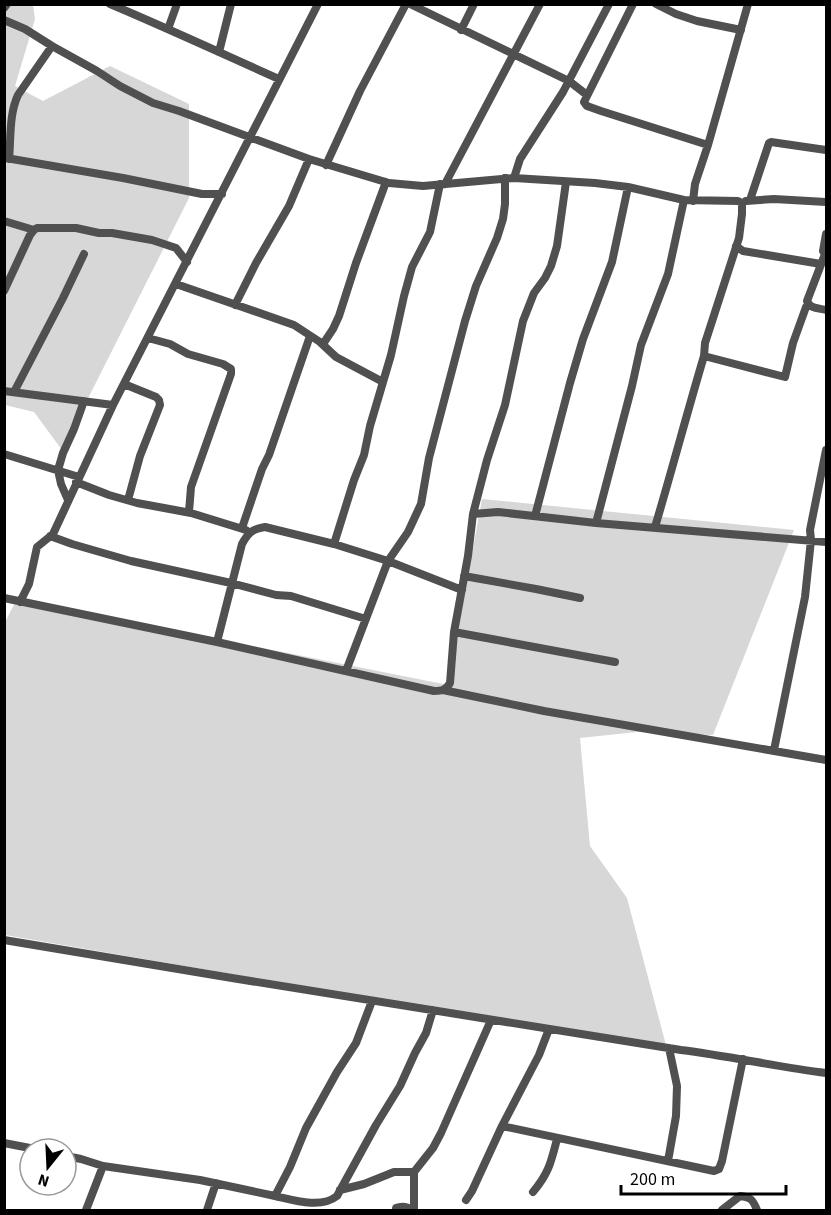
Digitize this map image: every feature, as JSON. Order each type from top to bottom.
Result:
[{"type":"street","points":[[4,8],[7,4]]},
{"type":"street","points":[[110,4],[124,7],[193,42],[279,79]]},
{"type":"street","points":[[168,29],[177,4]]},
{"type":"street","points":[[219,52],[231,4]]},
{"type":"street","points":[[20,602],[29,584],[36,550],[50,536],[113,405],[318,4]]},
{"type":"street","points":[[326,165],[360,91],[408,4],[569,81],[587,95]]},
{"type":"street","points":[[461,30],[474,4]]},
{"type":"street","points":[[333,544],[364,455],[412,267],[430,232],[443,184],[515,55],[540,4]]},
{"type":"street","points":[[514,178],[520,159],[563,92],[609,4]]},
{"type":"street","points":[[633,4],[584,102],[587,106],[708,145]]},
{"type":"street","points":[[656,4],[697,21],[741,30]]},
{"type":"street","points":[[693,201],[695,184],[748,4]]},
{"type":"street","points":[[4,20],[25,29],[144,99],[326,165],[386,182],[423,186],[514,178],[628,187],[693,201],[826,202]]},
{"type":"street","points":[[52,46],[15,102],[7,159],[202,194],[222,194]]},
{"type":"street","points":[[750,200],[769,143],[826,150]]},
{"type":"street","points":[[235,305],[256,263],[289,207],[309,159]]},
{"type":"street","points":[[346,671],[388,561],[408,532],[421,504],[429,458],[465,321],[476,286],[503,219],[505,178]]},
{"type":"street","points":[[322,344],[339,316],[353,270],[386,182]]},
{"type":"street","points":[[443,690],[448,688],[450,683],[454,632],[473,514],[486,460],[505,405],[523,321],[534,293],[546,278],[557,246],[566,182]]},
{"type":"street","points":[[535,516],[583,339],[612,262],[628,187]]},
{"type":"street","points":[[202,194],[214,209]]},
{"type":"street","points":[[596,523],[641,345],[668,274],[684,200]]},
{"type":"street","points":[[655,527],[704,356],[705,343],[736,246],[742,214],[741,203],[738,201]]},
{"type":"street","points":[[4,221],[34,230]]},
{"type":"street","points":[[4,291],[30,235],[37,228],[76,228],[152,240],[176,248],[187,262]]},
{"type":"street","points":[[826,234],[823,248],[826,255],[807,301],[812,307],[826,310]]},
{"type":"street","points":[[736,246],[743,251],[821,264]]},
{"type":"street","points":[[14,392],[84,254]]},
{"type":"street","points":[[176,284],[288,323],[322,344],[336,357],[383,382]]},
{"type":"street","points":[[704,356],[784,378],[793,343],[806,307],[809,305]]},
{"type":"street","points":[[217,642],[262,469],[310,336]]},
{"type":"street","points":[[148,338],[170,344],[188,354],[223,364],[231,369],[214,426],[191,487],[189,512]]},
{"type":"street","points":[[124,384],[156,397],[160,405],[140,456],[128,500]]},
{"type":"street","points":[[4,391],[113,405]]},
{"type":"street","points":[[68,500],[58,470],[84,400]]},
{"type":"street","points":[[774,750],[805,597],[810,530],[826,450]]},
{"type":"street","points":[[4,454],[58,470],[109,495],[189,512],[246,530],[265,527],[333,544],[388,561],[462,590]]},
{"type":"street","points":[[473,514],[498,512],[596,523],[826,542]]},
{"type":"street","points":[[50,536],[131,561],[276,595],[291,596],[366,619]]},
{"type":"street","points":[[464,576],[580,598]]},
{"type":"street","points":[[4,598],[217,642],[434,691],[443,690],[544,711],[826,760]]},
{"type":"street","points":[[454,632],[615,662]]},
{"type":"street","points":[[4,940],[826,1073]]},
{"type":"street","points":[[275,1196],[306,1128],[356,1043],[372,1001]]},
{"type":"street","points":[[78,1158],[103,1166],[216,1183],[315,1203],[334,1199],[400,1086],[426,1033],[433,1011]]},
{"type":"street","points":[[396,1210],[400,1206],[414,1210],[414,1172],[433,1148],[441,1133],[491,1020]]},
{"type":"street","points":[[466,1200],[539,1055],[549,1029]]},
{"type":"street","points":[[668,1161],[676,1116],[677,1086],[669,1048]]},
{"type":"street","points":[[502,1126],[714,1172],[722,1161],[742,1059]]},
{"type":"street","points":[[533,1192],[548,1171],[557,1139]]},
{"type":"street","points":[[86,1210],[103,1166]]},
{"type":"street","points":[[340,1192],[394,1172],[414,1172]]},
{"type":"street","points":[[207,1210],[216,1183]]},
{"type":"street","points":[[722,1210],[740,1196],[753,1200],[757,1210]]},
{"type":"shaded area","points":[[5,5],[33,5],[35,19],[15,86],[43,101],[110,66],[189,104],[189,198],[62,450],[34,412],[5,405]]},
{"type":"shaded area","points":[[482,499],[794,530],[713,735],[637,732],[580,738],[590,846],[627,898],[667,1049],[5,935],[4,624],[17,599],[448,685]]}]
